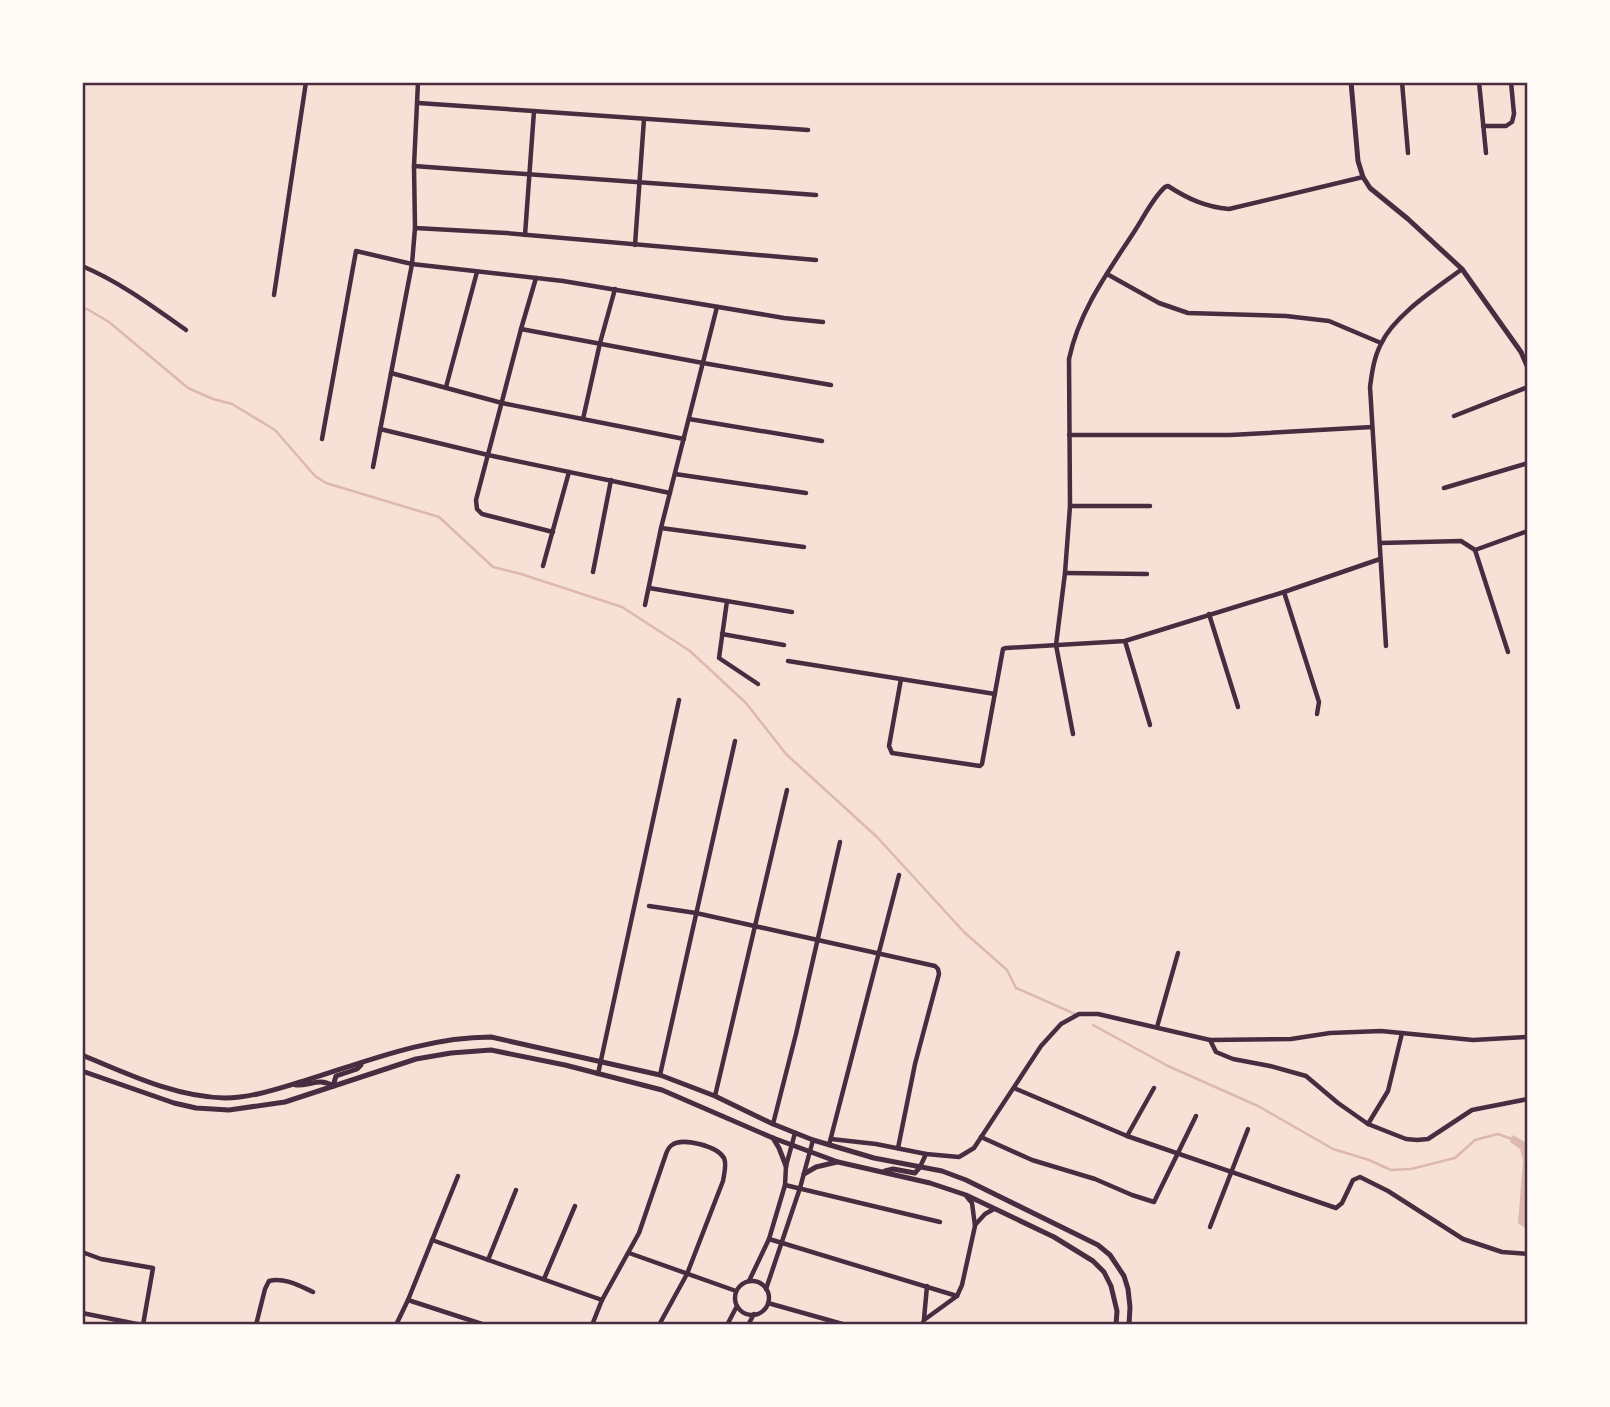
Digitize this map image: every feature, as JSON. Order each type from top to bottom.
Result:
[{"type":"main road","points":[[1351,82],[1358,162],[1363,177],[1370,188],[1462,268],[1521,352],[1528,368]]},
{"type":"main road","points":[[82,1055],[149,1082],[198,1096],[227,1098],[256,1095],[416,1045],[473,1037],[491,1037],[660,1075],[715,1096],[813,1140],[830,1142],[874,1158],[943,1171],[1098,1245],[1110,1255],[1124,1276],[1130,1307],[1129,1325]]},
{"type":"main road","points":[[82,1071],[174,1103],[196,1108],[229,1110],[285,1102],[416,1059],[451,1053],[491,1049],[565,1065],[663,1090],[810,1153],[940,1185],[966,1195],[1054,1237],[1093,1261],[1104,1272],[1111,1286],[1116,1325]]},
{"type":"main road","points":[[332,1086],[337,1076],[357,1069],[362,1063]]},
{"type":"main road","points":[[291,1085],[301,1086],[322,1081],[332,1086]]},
{"type":"main road","points":[[773,1138],[786,1166]]},
{"type":"main road","points":[[804,1174],[816,1167],[838,1162]]},
{"type":"main road","points":[[881,1172],[893,1169],[913,1173],[920,1167]]},
{"type":"street","points":[[274,295],[306,82]]},
{"type":"street","points":[[373,467],[412,264],[418,82]]},
{"type":"street","points":[[1402,82],[1408,153]]},
{"type":"street","points":[[1479,82],[1486,153]]},
{"type":"street","points":[[1483,126],[1506,125],[1512,122],[1514,114],[1511,82]]},
{"type":"street","points":[[418,103],[808,131]]},
{"type":"street","points":[[524,235],[534,111]]},
{"type":"street","points":[[635,245],[644,119]]},
{"type":"street","points":[[415,166],[816,195]]},
{"type":"street","points":[[1073,734],[1056,645],[1070,506],[1069,359],[1080,320],[1165,187],[1168,186],[1191,200],[1229,209],[1363,177]]},
{"type":"street","points":[[415,228],[816,261]]},
{"type":"street","points":[[322,439],[356,251],[412,264],[615,289],[823,323]]},
{"type":"street","points":[[82,266],[103,274],[130,290],[186,330]]},
{"type":"street","points":[[1386,646],[1370,387],[1373,366],[1381,343],[1394,324],[1462,268]]},
{"type":"street","points":[[446,387],[477,272]]},
{"type":"street","points":[[1107,274],[1159,303],[1188,313],[1286,316],[1329,321],[1381,343]]},
{"type":"street","points":[[536,278],[476,500],[477,509],[482,514],[552,532]]},
{"type":"street","points":[[583,419],[615,289]]},
{"type":"street","points":[[645,605],[661,528],[717,307]]},
{"type":"street","points":[[521,329],[831,385]]},
{"type":"street","points":[[391,373],[502,404],[684,439]]},
{"type":"street","points":[[1454,416],[1528,387]]},
{"type":"street","points":[[689,419],[822,440]]},
{"type":"street","points":[[1069,435],[1230,435],[1372,427]]},
{"type":"street","points":[[380,429],[488,455],[670,493]]},
{"type":"street","points":[[1444,488],[1528,463]]},
{"type":"street","points":[[543,566],[569,472]]},
{"type":"street","points":[[675,474],[806,493]]},
{"type":"street","points":[[593,572],[611,480]]},
{"type":"street","points":[[1070,506],[1150,506]]},
{"type":"street","points":[[661,528],[804,547]]},
{"type":"street","points":[[1475,550],[1528,531]]},
{"type":"street","points":[[1380,543],[1461,541],[1475,550],[1508,652]]},
{"type":"street","points":[[901,679],[889,746],[892,753],[979,766],[982,764],[1003,649],[1125,641],[1380,559]]},
{"type":"street","points":[[1065,573],[1147,573]]},
{"type":"street","points":[[649,588],[792,612]]},
{"type":"street","points":[[1284,592],[1319,702],[1317,714]]},
{"type":"street","points":[[727,601],[719,658],[758,684]]},
{"type":"street","points":[[1209,614],[1238,707]]},
{"type":"street","points":[[722,634],[784,645]]},
{"type":"street","points":[[1125,641],[1150,725]]},
{"type":"street","points":[[788,661],[995,694]]},
{"type":"street","points":[[598,1074],[679,701]]},
{"type":"street","points":[[660,1075],[735,741]]},
{"type":"street","points":[[715,1096],[788,790]]},
{"type":"street","points":[[773,1124],[840,842]]},
{"type":"street","points":[[899,875],[830,1142],[959,1157],[967,1153],[974,1148],[1041,1046],[1061,1024],[1079,1014],[1098,1014],[1210,1040],[1291,1040],[1330,1033],[1381,1031],[1473,1040],[1528,1037]]},
{"type":"street","points":[[649,906],[754,926],[939,969],[915,1064],[898,1148]]},
{"type":"street","points":[[1157,1027],[1178,953]]},
{"type":"street","points":[[1368,1124],[1388,1091],[1402,1033]]},
{"type":"street","points":[[1210,1040],[1216,1052],[1233,1059],[1306,1076],[1368,1124],[1406,1139],[1428,1139],[1472,1111],[1528,1099]]},
{"type":"street","points":[[1014,1088],[1127,1136],[1336,1208],[1342,1203],[1353,1180],[1360,1177],[1388,1191],[1463,1239],[1502,1252],[1528,1254]]},
{"type":"street","points":[[1127,1136],[1154,1088]]},
{"type":"street","points":[[981,1137],[1032,1160],[1095,1179],[1154,1202],[1196,1116]]},
{"type":"street","points":[[1210,1227],[1248,1129]]},
{"type":"street","points":[[749,1281],[769,1239],[785,1185],[786,1166],[795,1133]]},
{"type":"street","points":[[766,1289],[813,1140]]},
{"type":"street","points":[[592,1325],[602,1300],[639,1233],[670,1146],[680,1141],[700,1144],[723,1157],[723,1181],[687,1273],[659,1325]]},
{"type":"street","points":[[920,1167],[926,1154]]},
{"type":"street","points":[[396,1325],[458,1176]]},
{"type":"street","points":[[785,1185],[940,1222]]},
{"type":"street","points":[[488,1260],[516,1190]]},
{"type":"street","points":[[923,1322],[957,1296],[962,1285],[975,1226],[972,1203],[966,1195]]},
{"type":"street","points":[[544,1279],[575,1206]]},
{"type":"street","points":[[975,1226],[985,1214],[994,1209]]},
{"type":"street","points":[[769,1239],[957,1296]]},
{"type":"street","points":[[432,1240],[602,1300]]},
{"type":"street","points":[[82,1252],[101,1259],[153,1268],[143,1325],[82,1313]]},
{"type":"street","points":[[629,1253],[736,1291]]},
{"type":"street","points":[[256,1325],[269,1281],[287,1281],[313,1292]]},
{"type":"street","points":[[759,1282],[766,1289],[768,1303],[762,1311],[744,1313],[737,1306],[736,1291],[744,1283],[759,1282]]},
{"type":"street","points":[[923,1322],[927,1286]]},
{"type":"street","points":[[408,1300],[485,1325]]},
{"type":"street","points":[[768,1303],[846,1325]]},
{"type":"street","points":[[727,1325],[737,1306]]},
{"type":"street","points":[[748,1325],[754,1314]]},
{"type":"street","points":[[91,1325],[93,1316]]},
{"type":"street","points":[[811,1325],[815,1316]]},
{"type":"shaded area","points":[[1513,1135],[1528,1144],[1528,1230],[1518,1223],[1523,1161],[1520,1149],[1510,1142]]},
{"type":"waterway","points":[[82,309],[87,309],[109,322],[188,388],[232,404],[275,430],[315,476],[326,483],[439,517],[493,567],[622,607],[690,651],[746,703],[786,754],[877,837],[964,932],[1007,970],[1016,988],[1075,1014]]},
{"type":"waterway","points":[[1093,1025],[1168,1066],[1258,1106],[1333,1149],[1391,1170],[1411,1169],[1455,1158],[1475,1140],[1498,1134],[1512,1139]]}]
